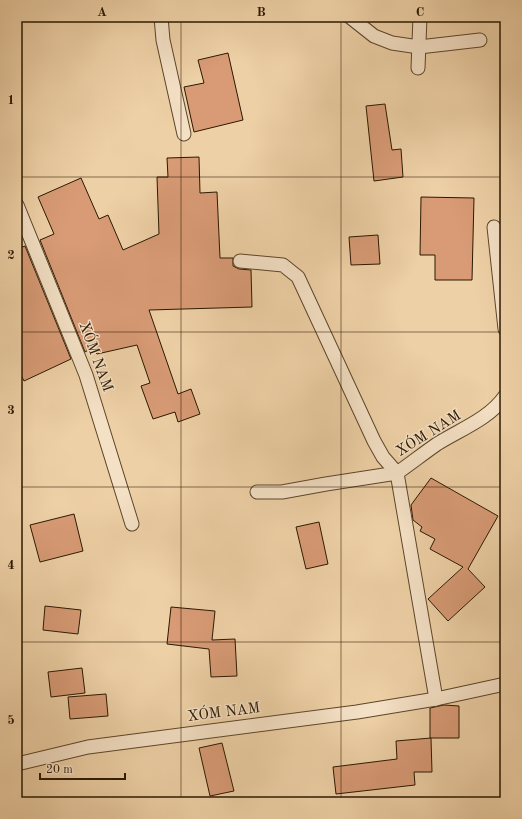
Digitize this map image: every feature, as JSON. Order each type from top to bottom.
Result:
[{"type":"lane","points":[[161,17],[163,40],[184,134]]},
{"type":"lane","points":[[350,17],[374,36],[392,43],[419,47],[480,40]]},
{"type":"lane","points":[[418,68],[420,17]]},
{"type":"lane","name":"XÓM NAM","points":[[17,205],[86,375],[132,524]]},
{"type":"lane","points":[[494,227],[505,329]]},
{"type":"lane","points":[[240,261],[283,265],[298,277],[374,441],[383,457],[397,474]]},
{"type":"lane","name":"XÓM NAM","points":[[436,699],[397,474],[438,444],[476,423],[497,406],[505,396]]},
{"type":"lane","points":[[257,492],[282,492],[397,474]]},
{"type":"lane","name":"XÓM NAM","points":[[17,764],[88,747],[357,712],[436,699],[505,684]]},
{"type":"building","points":[[228,53],[243,120],[194,132],[184,87],[204,83],[198,60]]},
{"type":"building","points":[[385,104],[392,150],[401,149],[403,177],[374,181],[366,106]]},
{"type":"building","points":[[199,157],[200,193],[217,192],[220,258],[233,258],[233,266],[239,269],[251,270],[252,307],[149,310],[178,394],[191,389],[200,414],[178,422],[175,412],[153,419],[141,386],[150,383],[137,345],[97,354],[92,348],[85,352],[40,240],[54,234],[38,197],[81,178],[99,219],[108,215],[123,250],[159,234],[157,177],[168,177],[167,158]]},
{"type":"building","points":[[421,197],[474,198],[472,280],[435,280],[435,255],[420,255]]},
{"type":"building","points":[[378,235],[380,264],[351,265],[349,237]]},
{"type":"building","points":[[25,246],[71,359],[24,381],[17,367],[17,249]]},
{"type":"building","points":[[431,478],[498,516],[468,569],[485,587],[448,621],[428,599],[463,567],[430,549],[435,539],[420,531],[422,527],[413,520],[411,505]]},
{"type":"building","points":[[74,514],[83,551],[40,562],[30,525]]},
{"type":"building","points":[[319,522],[328,564],[306,569],[296,527]]},
{"type":"building","points":[[45,606],[81,610],[78,634],[43,630]]},
{"type":"building","points":[[171,607],[215,611],[212,640],[235,639],[237,676],[211,677],[209,649],[167,644]]},
{"type":"building","points":[[82,668],[85,693],[51,697],[48,672]]},
{"type":"building","points":[[106,694],[108,716],[70,719],[68,697]]},
{"type":"building","points":[[444,705],[459,706],[459,738],[430,738],[430,708]]},
{"type":"building","points":[[431,738],[432,772],[414,772],[415,785],[336,794],[333,767],[397,759],[396,741]]},
{"type":"building","points":[[222,743],[234,791],[210,796],[199,748]]}]
